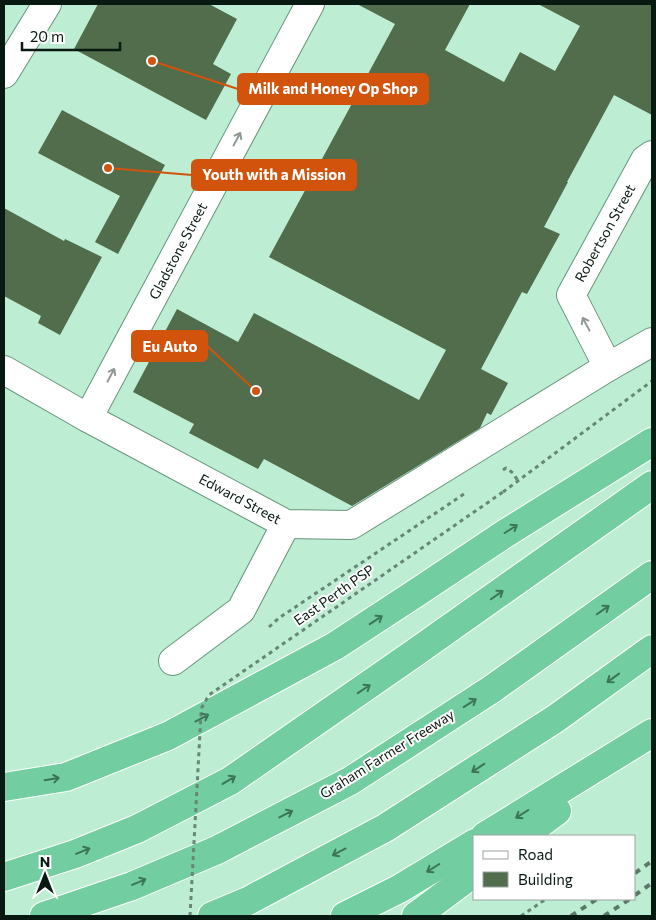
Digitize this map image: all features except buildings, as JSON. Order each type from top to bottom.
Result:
[{"type":"highway","points":[[4,787],[66,777],[177,732],[335,646],[506,533],[652,442]]},
{"type":"highway","points":[[4,877],[75,854],[137,829],[230,781],[652,485]]},
{"type":"highway","name":"Graham Farmer Freeway","points":[[44,916],[132,886],[217,850],[350,781],[492,688],[652,575]]},
{"type":"highway","points":[[212,916],[248,901],[385,828],[555,719],[652,649]]},
{"type":"highway","points":[[487,835],[652,733]]},
{"type":"highway","points":[[524,835],[652,739]]},
{"type":"highway","points":[[345,916],[399,889],[473,844]]},
{"type":"highway","points":[[416,916],[473,873]]},
{"type":"street","points":[[4,74],[47,4]]},
{"type":"street","name":"Gladstone Street","points":[[88,418],[310,4]]},
{"type":"street","name":"Robertson Street","points":[[608,367],[571,295],[645,160],[652,155]]},
{"type":"street","name":"Edward Street","points":[[4,370],[88,418],[286,524],[351,525],[652,342]]},
{"type":"street","points":[[173,662],[241,610],[286,524]]},
{"type":"path","name":"East Perth PSP","points":[[190,916],[201,714],[202,707],[209,695],[503,492],[652,381]]},
{"type":"path","points":[[521,916],[545,900]]},
{"type":"railway","points":[[636,872],[652,861]]},
{"type":"railway","points":[[636,894],[652,883]]},
{"type":"railway","points":[[571,916],[595,900]]},
{"type":"railway","points":[[604,916],[628,900]]},
{"type":"place","name":"Milk and Honey Op Shop","points":[[152,61]]},
{"type":"place","name":"Youth with a Mission","points":[[108,168]]},
{"type":"place","name":"Eu Auto","points":[[256,391]]}]
